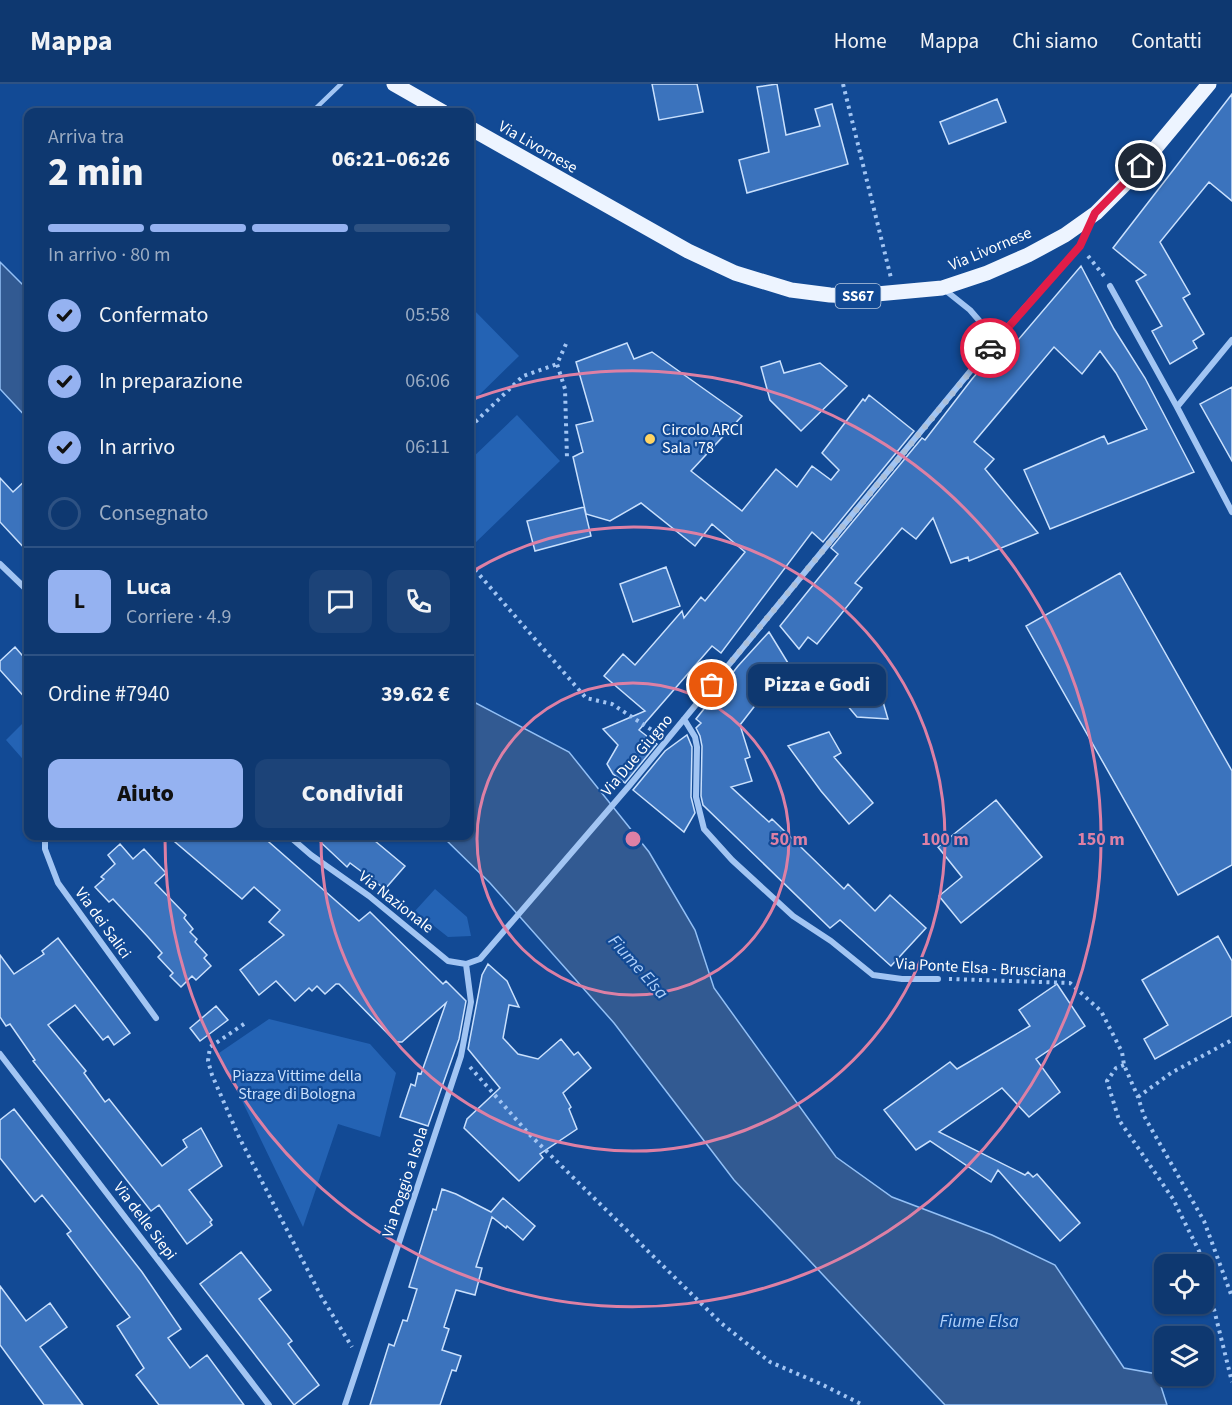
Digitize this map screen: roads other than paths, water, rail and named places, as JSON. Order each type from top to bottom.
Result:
[{"type":"main road","points":[[394,84],[436,108]]},
{"type":"main road","name":"Via Livornese","points":[[474,130],[688,251],[735,273],[771,286],[809,293],[855,296],[942,288],[987,273],[1065,235],[1095,213],[1128,182],[1209,84]]},
{"type":"street","name":"Via Due Giugno","points":[[466,964],[480,959],[490,949],[629,786],[996,340],[1080,246],[1095,213]]},
{"type":"street","points":[[1110,286],[1178,407],[1232,512]]},
{"type":"street","points":[[942,288],[970,310],[996,340]]},
{"type":"street","points":[[1178,407],[1232,340]]},
{"type":"street","points":[[0,564],[24,587]]},
{"type":"street","name":"Via Ponte Elsa - Brusciana","points":[[684,719],[698,747],[696,797],[704,829],[732,860],[793,916],[831,941],[873,975],[902,979],[938,979]]},
{"type":"street","name":"Via dei Salici","points":[[45,840],[45,849],[58,883],[156,1018]]},
{"type":"street","name":"Via Nazionale","points":[[294,840],[369,896],[448,961],[466,964]]},
{"type":"street","name":"Via Poggio a Isola","points":[[345,1405],[461,1056],[471,1002],[466,964]]},
{"type":"street","name":"Via delle Siepi","points":[[0,1054],[269,1405]]},
{"type":"lane","points":[[316,108],[341,84]]},
{"type":"water","points":[[0,262],[24,286],[24,415],[0,389]]},
{"type":"water","name":"Fiume Elsa","points":[[474,702],[569,752],[649,852],[695,930],[714,988],[836,1157],[892,1197],[992,1235],[1055,1265],[1124,1368],[1154,1373],[1154,1386],[1161,1386],[1167,1405],[945,1405],[734,1180],[614,1023],[490,883],[446,840],[474,840]]},
{"type":"place","name":"Circolo ARCI Sala '78","points":[[650,439]]},
{"type":"place","name":"Pizza e Godi","points":[[712,685]]},
{"type":"park label","name":"Piazza Vittime della Strage di Bologna","points":[[297,1085]]}]
